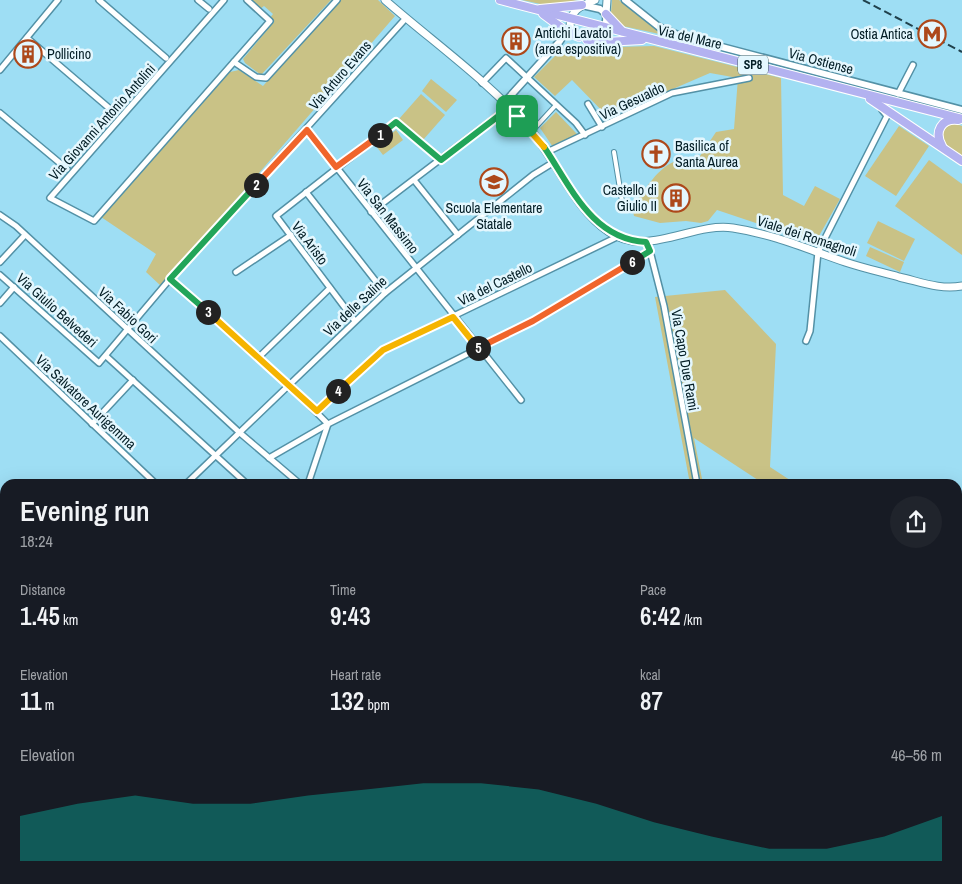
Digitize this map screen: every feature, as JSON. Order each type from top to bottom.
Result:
[{"type":"main road","name":"Viale dei Romagnoli","points":[[385,0],[507,105],[532,132],[591,216],[602,227],[617,236],[646,242],[702,229],[724,227],[770,235],[846,262],[930,286],[962,286]]},
{"type":"main road","name":"Via del Mare","points":[[500,0],[535,9],[569,25],[605,28],[623,32],[962,120]]},
{"type":"main road","points":[[569,25],[575,10],[595,0]]},
{"type":"main road","points":[[607,0],[606,14],[623,32]]},
{"type":"main road","points":[[535,9],[582,5]]},
{"type":"main road","points":[[535,9],[569,25],[579,37],[587,40],[605,42],[649,40]]},
{"type":"main road","points":[[857,92],[891,112],[962,161]]},
{"type":"main road","name":"Via del Mare","points":[[943,148],[938,136],[941,125],[949,120],[962,120]]},
{"type":"street","points":[[0,70],[58,0]]},
{"type":"street","points":[[99,0],[166,58]]},
{"type":"street","points":[[198,0],[208,9]]},
{"type":"street","name":"Via Giovanni Antonio Antolini","points":[[224,0],[50,198],[94,220],[270,21],[247,0]]},
{"type":"street","points":[[234,62],[256,77],[263,79],[267,77],[337,0]]},
{"type":"street","name":"Via Ostiense","points":[[625,0],[653,23],[674,34],[962,110]]},
{"type":"street","points":[[582,5],[600,10],[606,14],[605,28],[600,36],[587,40]]},
{"type":"street","name":"Via Arturo Evans","points":[[100,363],[170,279],[307,130],[406,18]]},
{"type":"street","points":[[371,212],[441,160],[507,105],[526,77],[560,41],[569,25]]},
{"type":"street","points":[[560,41],[579,37]]},
{"type":"street","points":[[27,38],[116,114]]},
{"type":"street","points":[[482,83],[506,58],[585,135]]},
{"type":"street","points":[[898,94],[913,65]]},
{"type":"street","name":"Via Gesualdo","points":[[547,152],[672,93],[749,78]]},
{"type":"street","points":[[588,104],[602,127]]},
{"type":"street","points":[[532,132],[556,105]]},
{"type":"street","points":[[806,340],[810,331],[818,252],[886,116],[882,110]]},
{"type":"street","points":[[0,113],[67,169]]},
{"type":"street","name":"Via Aristo","points":[[355,322],[276,216],[336,167],[396,122],[441,160]]},
{"type":"street","name":"Via San Massimo","points":[[307,130],[453,317],[522,400]]},
{"type":"street","points":[[614,152],[622,207]]},
{"type":"street","name":"Via delle Saline","points":[[191,479],[385,293],[533,175],[554,162]]},
{"type":"street","points":[[414,180],[458,234]]},
{"type":"street","points":[[306,192],[385,293]]},
{"type":"street","name":"Via Fabio Gori","points":[[0,215],[25,235],[240,433],[294,479]]},
{"type":"street","points":[[0,262],[25,235]]},
{"type":"street","points":[[236,272],[291,235]]},
{"type":"street","name":"Via del Castello","points":[[317,411],[383,350],[617,236]]},
{"type":"street","name":"Via Capo Due Rami","points":[[646,242],[664,306],[696,479]]},
{"type":"street","points":[[269,458],[328,424],[533,321],[650,251]]},
{"type":"street","name":"Via Giulio Belvederi","points":[[0,274],[100,363]]},
{"type":"street","points":[[170,279],[289,385],[328,424]]},
{"type":"street","points":[[0,303],[14,287]]},
{"type":"street","points":[[258,358],[330,288]]},
{"type":"street","name":"Via Salvatore Aurigemma","points":[[0,336],[151,479]]},
{"type":"street","points":[[106,356],[241,479]]},
{"type":"street","points":[[92,424],[133,380]]},
{"type":"street","points":[[310,479],[328,424]]},
{"type":"shaded area","points":[[250,0],[331,0],[261,75],[245,63],[243,59],[274,22],[270,18],[273,14],[264,6],[260,9]]},
{"type":"shaded area","points":[[340,0],[378,0],[395,16],[161,286],[146,272],[156,254],[101,217],[230,72],[239,70],[263,86]]},
{"type":"shaded area","points":[[522,0],[578,0],[550,6]]},
{"type":"shaded area","points":[[612,0],[619,0],[664,35],[618,25],[611,13]]},
{"type":"shaded area","points":[[568,43],[579,48],[654,46],[781,78],[783,195],[804,206],[815,186],[840,199],[815,243],[717,210],[708,221],[701,223],[686,221],[660,223],[634,216],[632,207],[652,179],[664,167],[679,160],[694,165],[716,132],[734,129],[738,78],[710,73],[608,117],[572,80],[555,96],[534,77]]},
{"type":"shaded area","points":[[431,79],[457,100],[446,112],[422,91]]},
{"type":"shaded area","points":[[421,94],[445,115],[423,140],[399,119]]},
{"type":"shaded area","points":[[556,112],[577,134],[553,147],[540,128]]},
{"type":"shaded area","points":[[951,122],[962,126],[962,156],[941,141],[943,131]]},
{"type":"shaded area","points":[[899,126],[929,146],[896,196],[865,176]]},
{"type":"shaded area","points":[[396,130],[403,140],[383,155],[376,146]]},
{"type":"shaded area","points":[[929,160],[962,184],[962,255],[895,206]]},
{"type":"shaded area","points":[[878,221],[915,239],[904,261],[867,243]]},
{"type":"shaded area","points":[[870,247],[904,262],[900,272],[866,256]]},
{"type":"shaded area","points":[[725,290],[776,344],[770,467],[788,479],[756,479],[694,438],[702,479],[689,479],[655,297]]},
{"type":"railway","points":[[863,0],[962,52]]},
{"type":"place","name":"Ostia Antica","points":[[932,34]]},
{"type":"place","name":"Antichi Lavatoi (area espositiva)","points":[[516,41]]},
{"type":"place","name":"Pollicino","points":[[28,54]]},
{"type":"place","name":"Basilica of Santa Aurea","points":[[656,154]]},
{"type":"place","name":"Scuola Elementare Statale","points":[[494,182]]},
{"type":"place","name":"Castello di Giulio II","points":[[676,198]]},
{"type":"route","points":[[509,108],[517,116],[540,142],[591,216],[608,231],[617,236],[632,241],[646,242],[650,251],[533,321],[478,348],[453,317],[383,350],[317,411],[170,279],[307,130],[336,167],[396,122],[441,160],[509,108]]}]
